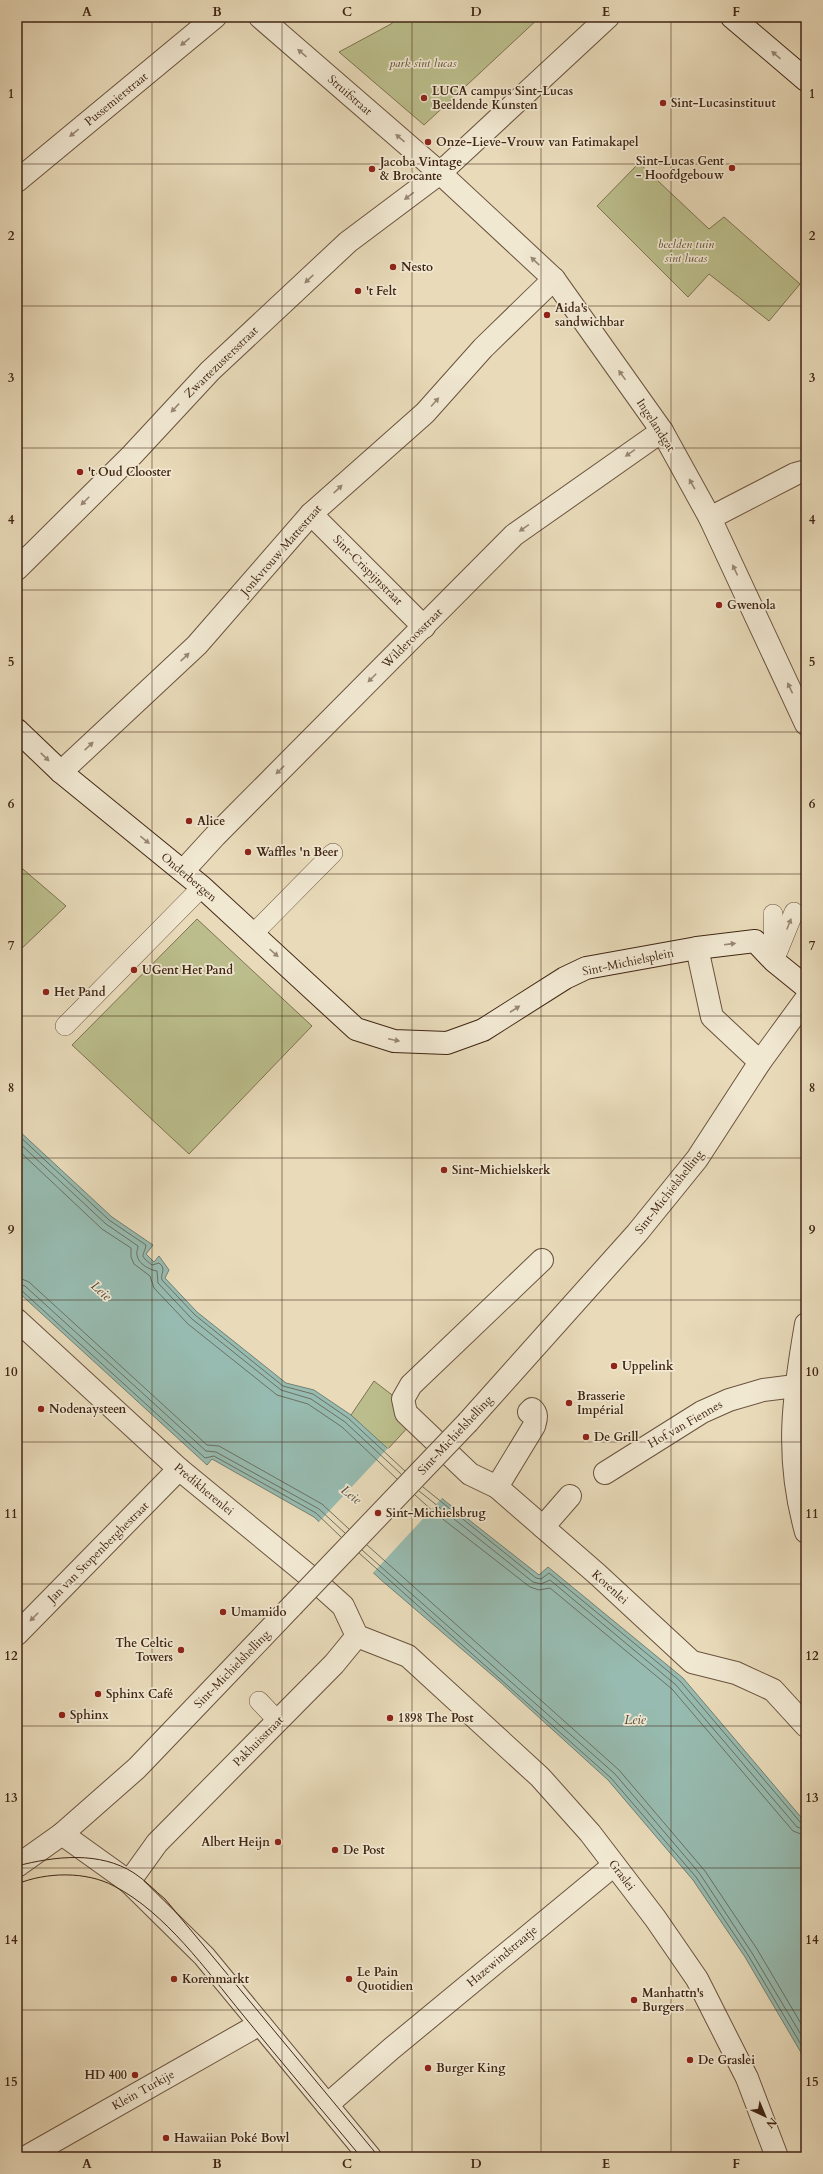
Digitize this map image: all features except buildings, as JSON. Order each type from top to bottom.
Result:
[{"type":"street","name":"Pussemierstraat","points":[[17,180],[215,17]]},
{"type":"street","name":"Struifstraat","points":[[260,17],[440,173]]},
{"type":"street","name":"Zwartezustersstraat","points":[[17,569],[132,455],[216,366],[348,242],[440,173],[608,17]]},
{"type":"street","points":[[732,17],[806,80]]},
{"type":"street","name":"Ingelandgat","points":[[440,173],[554,278],[662,431],[710,518],[806,724]]},
{"type":"street","name":"Jonkvrouw Mattestraat","points":[[61,772],[197,645],[311,514],[425,413],[483,348],[554,278]]},
{"type":"street","name":"Wilderoosstraat","points":[[183,871],[215,836],[514,535],[662,431]]},
{"type":"street","points":[[710,518],[795,474],[806,471]]},
{"type":"street","name":"Sint-Crispijnstraat","points":[[311,514],[424,627]]},
{"type":"street","name":"Onderbergen","points":[[17,730],[61,772],[202,886],[356,1029]]},
{"type":"street","name":"Sint-Michielsplein","points":[[356,1029],[394,1040],[446,1043],[483,1030],[565,978],[586,968],[697,948],[755,941],[774,961],[806,987]]},
{"type":"street","points":[[697,948],[712,1017],[760,1062]]},
{"type":"street","name":"Sint-Michielshelling","points":[[62,1834],[137,1768],[292,1606],[468,1422],[637,1233],[697,1159],[760,1062],[806,999]]},
{"type":"street","name":"Korenlei","points":[[542,1260],[411,1385],[403,1399],[406,1413],[470,1474],[497,1487],[692,1662],[736,1672],[773,1690],[806,1726]]},
{"type":"street","name":"Predikherenlei","points":[[17,1320],[179,1469],[314,1580],[343,1606],[357,1636]]},
{"type":"street","points":[[806,1324],[792,1435],[797,1499],[806,1532]]},
{"type":"street","name":"Hof van Fiennes","points":[[605,1473],[702,1412],[729,1400],[763,1390],[800,1376]]},
{"type":"street","points":[[497,1487],[534,1426],[537,1417],[535,1411],[532,1409],[529,1412]]},
{"type":"street","name":"Jan van Stopenberghestraat","points":[[17,1634],[179,1469]]},
{"type":"street","points":[[543,1527],[570,1496]]},
{"type":"street","name":"Graslei","points":[[357,1636],[408,1656],[540,1777],[590,1832],[697,1979],[747,2078],[777,2157]]},
{"type":"street","name":"Pakhuisstraat","points":[[129,1882],[157,1843],[334,1664],[357,1636]]},
{"type":"street","points":[[18,1865],[62,1834],[129,1882],[204,1956],[370,2157]]},
{"type":"street","name":"Hazewindstraatje","points":[[327,2105],[391,2049],[614,1865]]},
{"type":"street","name":"Klein Turkije","points":[[26,2157],[260,2024]]},
{"type":"lane","points":[[253,934],[333,853]]},
{"type":"lane","points":[[65,1026],[202,886]]},
{"type":"lane","points":[[774,961],[794,912]]},
{"type":"lane","points":[[773,914],[774,961]]},
{"type":"lane","points":[[259,1701],[278,1721]]},
{"type":"green space","name":"park sint lucas","points":[[399,17],[540,17],[424,125],[339,52],[391,24]]},
{"type":"green space","name":"beelden tuin sint lucas","points":[[639,163],[709,229],[724,217],[800,284],[769,321],[709,274],[688,297],[597,206]]},
{"type":"green space","points":[[17,864],[66,906],[17,953]]},
{"type":"green space","points":[[197,919],[312,1026],[189,1154],[72,1045]]},
{"type":"green space","points":[[374,1381],[396,1398],[410,1425],[387,1450],[351,1415]]},
{"type":"water","name":"Leie","points":[[17,1129],[112,1217],[153,1245],[146,1254],[154,1262],[159,1256],[169,1270],[165,1278],[197,1312],[286,1383],[314,1390],[351,1415],[445,1501],[539,1575],[548,1567],[683,1678],[806,1823],[806,2061],[745,1957],[693,1880],[608,1780],[499,1681],[380,1579],[314,1517],[212,1459],[207,1465],[17,1291]]},
{"type":"pier","points":[[388,1448],[443,1497],[372,1574],[318,1523]]},
{"type":"tram line","points":[[17,1866],[62,1858],[92,1858],[121,1866],[142,1879],[165,1899],[379,2157]]},
{"type":"tram line","points":[[17,1884],[28,1880],[53,1875],[91,1878],[114,1886],[133,1897],[151,1911],[200,1962],[361,2157]]},
{"type":"place","name":"LUCA campus Sint-Lucas Beeldende Kunsten","points":[[424,98]]},
{"type":"place","name":"Sint-Lucasinstituut","points":[[663,103]]},
{"type":"place","name":"Onze-Lieve-Vrouw van Fatimakapel","points":[[428,142]]},
{"type":"place","name":"Sint-Lucas Gent - Hoofdgebouw","points":[[732,168]]},
{"type":"place","name":"Jacoba Vintage & Brocante","points":[[372,169]]},
{"type":"place","name":"Nesto","points":[[393,267]]},
{"type":"place","name":"'t Felt","points":[[358,291]]},
{"type":"place","name":"Aida's sandwichbar","points":[[547,315]]},
{"type":"place","name":"'t Oud Clooster","points":[[80,472]]},
{"type":"place","name":"Gwenola","points":[[719,605]]},
{"type":"place","name":"Alice","points":[[189,821]]},
{"type":"place","name":"Waffles 'n Beer","points":[[248,852]]},
{"type":"place","name":"UGent Het Pand","points":[[134,970]]},
{"type":"place","name":"Het Pand","points":[[46,992]]},
{"type":"place","name":"Sint-Michielskerk","points":[[444,1170]]},
{"type":"place","name":"Uppelink","points":[[614,1366]]},
{"type":"place","name":"Brasserie Impérial","points":[[569,1403]]},
{"type":"place","name":"Nodenaysteen","points":[[41,1409]]},
{"type":"place","name":"De Grill","points":[[586,1437]]},
{"type":"place","name":"Sint-Michielsbrug","points":[[378,1513]]},
{"type":"place","name":"Umamido","points":[[223,1612]]},
{"type":"place","name":"The Celtic Towers","points":[[181,1650]]},
{"type":"place","name":"Sphinx Café","points":[[98,1694]]},
{"type":"place","name":"Sphinx","points":[[62,1715]]},
{"type":"place","name":"1898 The Post","points":[[390,1718]]},
{"type":"place","name":"Albert Heijn","points":[[278,1842]]},
{"type":"place","name":"De Post","points":[[335,1850]]},
{"type":"place","name":"Korenmarkt","points":[[174,1979]]},
{"type":"place","name":"Le Pain Quotidien","points":[[349,1979]]},
{"type":"place","name":"Manhattn's Burgers","points":[[634,2000]]},
{"type":"place","name":"De Graslei","points":[[690,2060]]},
{"type":"place","name":"Burger King","points":[[428,2068]]},
{"type":"place","name":"HD 400","points":[[135,2075]]},
{"type":"place","name":"Hawaiian Poké Bowl","points":[[166,2138]]}]
